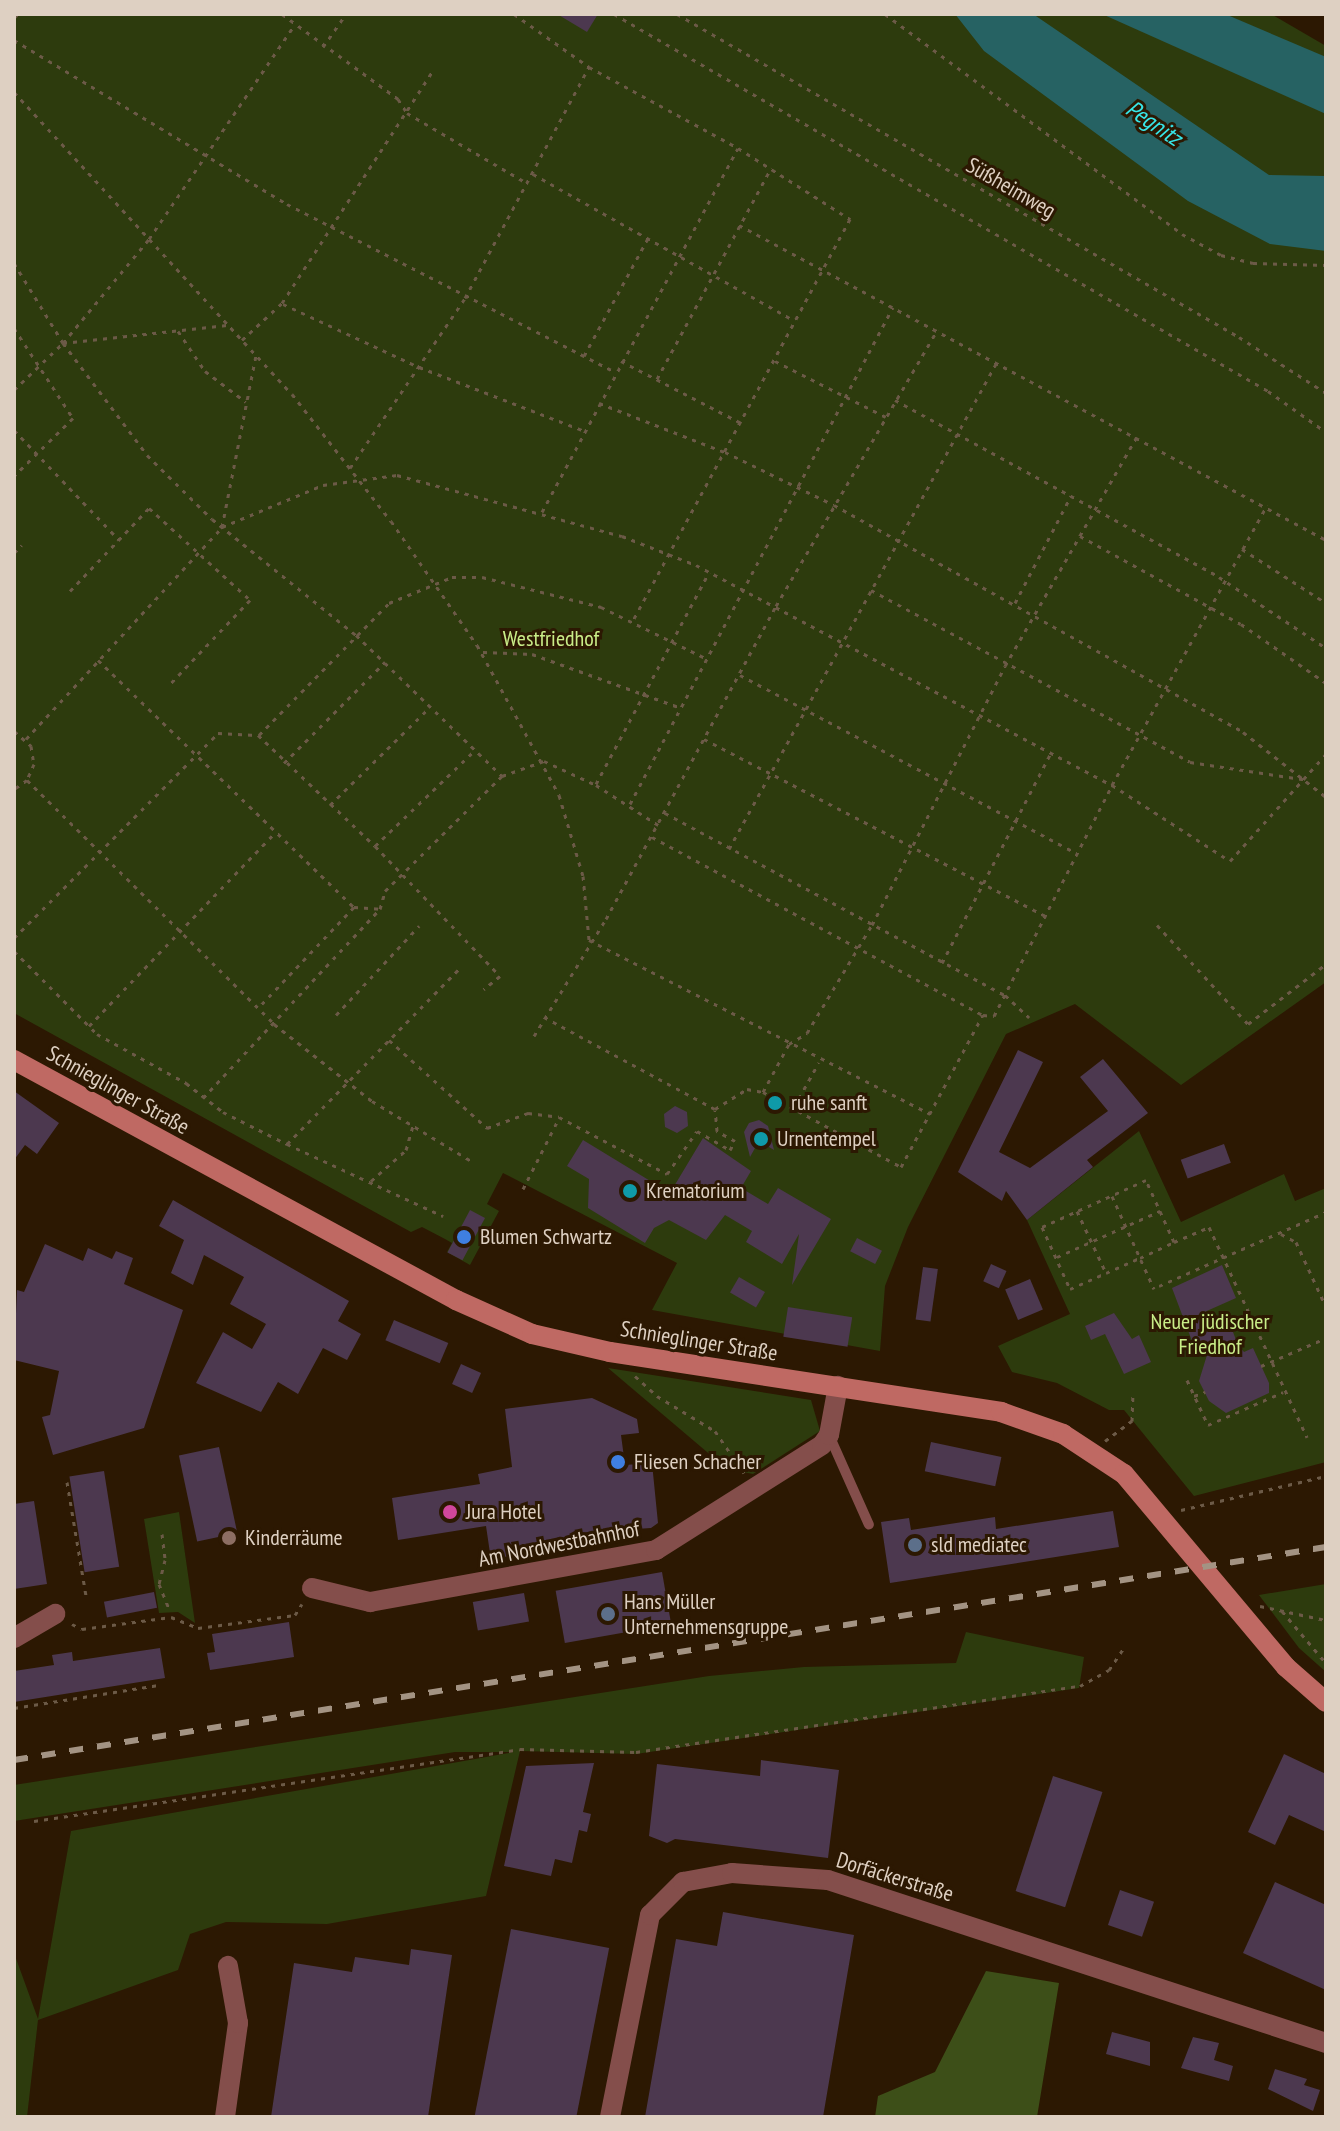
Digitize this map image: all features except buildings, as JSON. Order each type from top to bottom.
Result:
[{"type":"main road","name":"Schnieglinger Straße","points":[[14,1060],[495,1320],[553,1341],[1017,1416],[1092,1450],[1161,1515],[1286,1667],[1326,1702]]},
{"type":"street","points":[[829,1435],[838,1386]]},
{"type":"street","name":"Am Nordwestbahnhof","points":[[312,1588],[370,1602],[637,1556],[656,1550],[822,1445],[829,1435]]},
{"type":"street","points":[[14,1638],[55,1614]]},
{"type":"street","name":"Dorfäckerstraße","points":[[610,2117],[650,1915],[683,1882],[732,1873],[828,1880],[1326,2043]]},
{"type":"street","points":[[225,2117],[238,2023],[228,1966]]},
{"type":"lane","points":[[829,1435],[869,1525]]},
{"type":"path","points":[[14,18],[18,14]]},
{"type":"path","points":[[282,14],[294,26],[398,99],[407,113],[527,183]]},
{"type":"path","points":[[323,47],[346,14]]},
{"type":"path","points":[[514,14],[589,67],[738,148],[850,219],[632,622]]},
{"type":"path","points":[[614,14],[1254,383],[1326,432]]},
{"type":"path","name":"Süßheimweg","points":[[677,14],[1239,337],[1326,393]]},
{"type":"path","points":[[885,14],[1182,234],[1221,255],[1253,263],[1326,265]]},
{"type":"path","points":[[14,390],[63,343],[149,239],[294,26]]},
{"type":"path","points":[[14,40],[334,229],[616,372]]},
{"type":"path","points":[[350,468],[465,298],[589,67]]},
{"type":"path","points":[[242,340],[282,303],[334,229],[432,72]]},
{"type":"path","points":[[14,92],[256,355],[350,468],[481,651],[544,761],[577,851],[587,898],[589,940]]},
{"type":"path","points":[[542,512],[738,148]]},
{"type":"path","points":[[657,379],[711,273],[771,168]]},
{"type":"path","points":[[532,174],[795,321]]},
{"type":"path","points":[[739,225],[1138,435],[1326,540]]},
{"type":"path","points":[[584,356],[648,238]]},
{"type":"path","points":[[14,263],[63,343],[147,455],[222,527],[356,635],[502,776]]},
{"type":"path","points":[[282,303],[419,367],[585,431]]},
{"type":"path","points":[[630,804],[893,307]]},
{"type":"path","points":[[63,343],[228,325]]},
{"type":"path","points":[[14,328],[73,418],[14,476]]},
{"type":"path","points":[[534,1036],[652,837],[776,606],[937,330]]},
{"type":"path","points":[[178,331],[205,371],[246,402]]},
{"type":"path","points":[[222,527],[256,355]]},
{"type":"path","points":[[621,361],[741,423]]},
{"type":"path","points":[[774,361],[886,417]]},
{"type":"path","points":[[729,849],[955,432],[997,362]]},
{"type":"path","points":[[895,400],[1224,580],[1326,648]]},
{"type":"path","points":[[599,403],[725,452],[834,505],[1243,732],[1326,797]]},
{"type":"path","points":[[14,430],[119,540]]},
{"type":"path","points":[[763,1092],[789,1044],[807,1033],[872,925],[1005,666],[1138,435]]},
{"type":"path","points":[[26,739],[222,527],[323,485],[397,475],[542,512],[669,555],[709,572],[844,640],[1112,785],[1230,861],[1307,780],[1326,754]]},
{"type":"path","points":[[1014,604],[1071,496]]},
{"type":"path","points":[[652,837],[856,950],[983,1015],[994,1016],[1112,785],[1267,505]]},
{"type":"path","points":[[70,591],[149,508],[250,600],[168,686]]},
{"type":"path","points":[[1080,536],[1209,607],[1326,683]]},
{"type":"path","points":[[14,553],[22,545]]},
{"type":"path","points":[[1242,549],[1326,603]]},
{"type":"path","points":[[596,785],[640,693],[709,572]]},
{"type":"path","points":[[258,735],[389,603],[434,582],[482,577],[601,607],[707,659]]},
{"type":"path","points":[[871,590],[1005,666],[1190,762],[1307,780]]},
{"type":"path","points":[[481,651],[532,654],[681,708]]},
{"type":"path","points":[[98,660],[354,907],[380,909]]},
{"type":"path","points":[[284,763],[385,662]]},
{"type":"path","points":[[740,675],[1077,854]]},
{"type":"path","points":[[330,805],[430,706]]},
{"type":"path","points":[[14,731],[26,739],[34,764],[27,780],[14,789]]},
{"type":"path","points":[[14,938],[218,733],[258,735],[284,763],[375,846],[500,976],[484,989]]},
{"type":"path","points":[[704,739],[1045,916]]},
{"type":"path","points":[[375,846],[476,749]]},
{"type":"path","points":[[942,963],[1051,752]]},
{"type":"path","points":[[203,1098],[380,909],[385,891],[502,776],[544,761],[630,804],[658,825]]},
{"type":"path","points":[[27,780],[274,1024],[348,1082],[471,1161]]},
{"type":"path","points":[[665,813],[1005,995],[1029,1017]]},
{"type":"path","points":[[89,1026],[275,833]]},
{"type":"path","points":[[258,1008],[354,907]]},
{"type":"path","points":[[1157,925],[1248,1024],[1326,964]]},
{"type":"path","points":[[336,1015],[419,926]]},
{"type":"path","points":[[589,940],[930,1114]]},
{"type":"path","points":[[14,951],[89,1026],[203,1098],[287,1144],[443,1216]]},
{"type":"path","points":[[287,1144],[461,967]]},
{"type":"path","points":[[715,1109],[747,1089],[763,1092],[901,1167],[983,1015]]},
{"type":"path","points":[[544,1017],[715,1109]]},
{"type":"path","points":[[389,1040],[487,1128],[528,1113],[559,1117],[667,1174],[697,1131],[730,1150],[735,1141],[717,1131],[715,1109]]},
{"type":"path","points":[[794,1107],[820,1060]]},
{"type":"path","points":[[523,1189],[559,1117]]},
{"type":"path","points":[[371,1181],[406,1150],[413,1126]]},
{"type":"path","points":[[1174,1242],[1146,1180],[1042,1227],[1070,1289],[1209,1227],[1307,1437]]},
{"type":"path","points":[[1112,1196],[1154,1289]]},
{"type":"path","points":[[1077,1211],[1106,1273]]},
{"type":"path","points":[[1056,1258],[1160,1211]]},
{"type":"path","points":[[1159,1286],[1326,1212]]},
{"type":"path","points":[[1279,1233],[1296,1242],[1326,1307]]},
{"type":"path","points":[[1261,1366],[1326,1338]]},
{"type":"path","points":[[610,1352],[657,1396],[715,1431],[753,1486]]},
{"type":"path","points":[[1187,1380],[1208,1425],[1285,1391]]},
{"type":"path","points":[[1194,1396],[1205,1392]]},
{"type":"path","points":[[1092,1450],[1132,1421],[1133,1393]]},
{"type":"path","points":[[1161,1515],[1326,1476]]},
{"type":"path","points":[[67,1482],[86,1596]]},
{"type":"path","points":[[162,1534],[165,1560],[159,1584],[169,1609]]},
{"type":"path","points":[[55,1614],[82,1629],[171,1617],[198,1628],[295,1615],[312,1588]]},
{"type":"path","points":[[1233,1601],[1326,1620]]},
{"type":"path","points":[[1282,1611],[1326,1663]]},
{"type":"path","points":[[34,1821],[520,1749],[636,1752],[1080,1686],[1109,1670],[1125,1646]]},
{"type":"path","points":[[14,1708],[160,1685]]},
{"type":"green space","name":"Westfriedhof","points":[[14,14],[1271,14],[1326,46],[1326,982],[1181,1085],[1075,1004],[1006,1034],[908,1227],[885,1286],[880,1351],[652,1310],[677,1263],[503,1173],[487,1204],[499,1211],[470,1265],[447,1252],[452,1243],[445,1239],[422,1227],[411,1232],[14,1013]]},
{"type":"green space","name":"Neuer jüdischer Friedhof","points":[[1139,1131],[1181,1222],[1284,1174],[1295,1201],[1326,1188],[1326,1462],[1194,1496],[1124,1410],[1109,1410],[1057,1383],[1012,1372],[998,1346],[1070,1314],[1027,1220]]},
{"type":"green space","points":[[608,1368],[811,1400],[820,1431],[753,1474],[727,1469]]},
{"type":"green space","points":[[179,1512],[195,1623],[178,1612],[159,1613],[144,1519]]},
{"type":"green space","points":[[1326,1584],[1326,1672],[1299,1648],[1259,1595]]},
{"type":"green space","points":[[966,1632],[1084,1657],[1079,1688],[636,1754],[520,1751],[486,1896],[327,1924],[226,1922],[190,1934],[178,1970],[38,2020],[27,2117],[14,2117],[14,1953],[38,2019],[71,1831],[514,1752],[455,1752],[14,1821],[14,1785],[709,1676],[804,1667],[956,1663]]},
{"type":"green space","points":[[986,1971],[1059,1983],[1037,2117],[875,2117],[878,2096],[935,2072]]},
{"type":"water","name":"Pegnitz","points":[[955,14],[1033,14],[1269,175],[1326,176],[1326,251],[1270,244],[1188,201],[984,51]]},
{"type":"water","points":[[1102,14],[1225,14],[1326,57],[1326,114]]},
{"type":"railway","points":[[14,1760],[1326,1547]]},
{"type":"place","name":"ruhe sanft","points":[[775,1103]]},
{"type":"place","name":"Urnentempel","points":[[761,1139]]},
{"type":"place","name":"Krematorium","points":[[630,1191]]},
{"type":"place","name":"Blumen Schwartz","points":[[464,1237]]},
{"type":"place","name":"Fliesen Schacher","points":[[618,1462]]},
{"type":"place","name":"Jura Hotel","points":[[450,1512]]},
{"type":"place","name":"Kinderräume","points":[[229,1538]]},
{"type":"place","name":"sld mediatec","points":[[915,1545]]},
{"type":"place","name":"Hans Müller Unternehmensgruppe","points":[[608,1614]]}]
